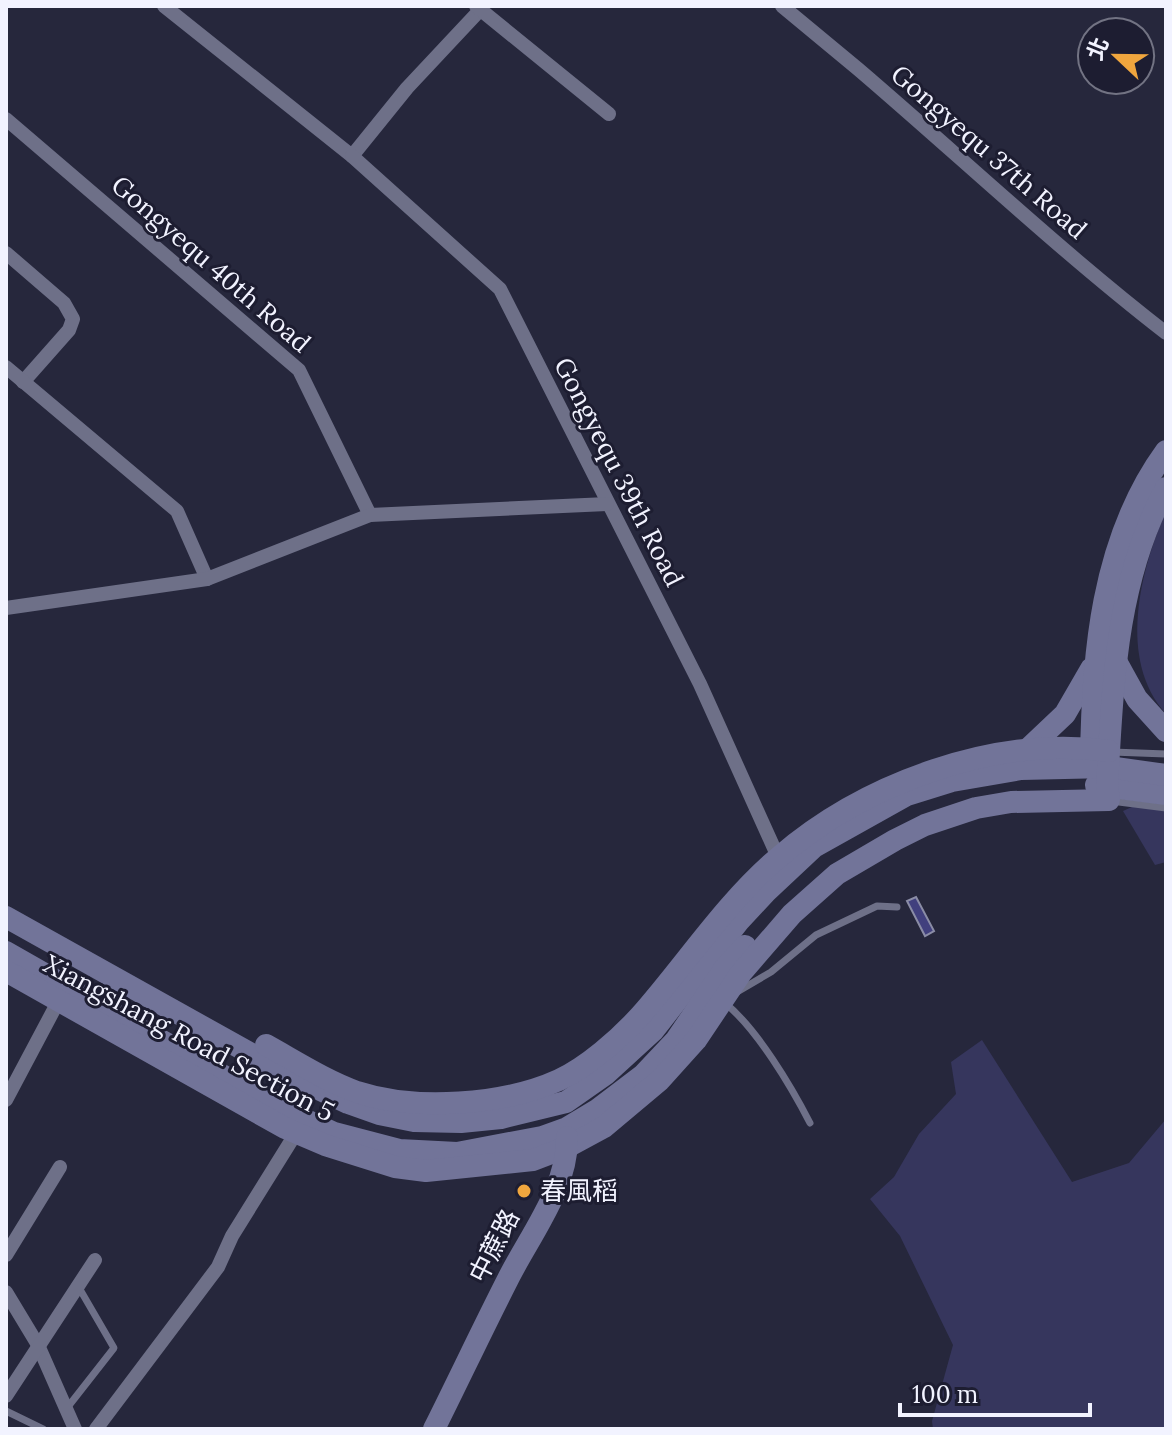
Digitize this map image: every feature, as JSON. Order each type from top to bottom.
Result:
[{"type":"main road","points":[[1100,776],[1105,660],[1116,551],[1152,470],[1166,451]]},
{"type":"main road","points":[[1028,749],[1065,714],[1105,660],[1136,554],[1166,488]]},
{"type":"main road","points":[[1105,660],[1166,731]]},
{"type":"main road","name":"Xiangshang Road Section 5","points":[[6,901],[273,1049],[356,1091],[413,1102],[459,1104],[520,1092],[560,1079],[614,1042],[639,1017],[741,895],[778,857],[868,798],[899,782],[959,761],[1028,749],[1100,776],[1166,794]]},
{"type":"main road","name":"Xiangshang Road Section 5","points":[[6,917],[287,1074],[348,1103],[379,1114],[414,1121],[461,1122],[501,1118],[566,1102],[617,1065],[653,1031],[739,921],[814,847],[907,795],[952,781],[1021,769],[1100,776]]},
{"type":"main road","name":"Xiangshang Road Section 5","points":[[6,971],[296,1133],[360,1157],[426,1171],[533,1160],[567,1138],[597,1110],[643,1075],[676,1040],[725,968],[782,903],[830,864],[890,829],[943,805],[998,788],[1100,776],[1166,775]]},
{"type":"main road","name":"Xiangshang Road Section 5","points":[[6,952],[280,1108],[334,1133],[399,1150],[457,1153],[542,1137],[567,1138],[616,1120],[660,1080],[696,1040],[741,973],[792,914],[837,874],[925,825],[976,808],[1011,802],[1100,776]]},
{"type":"main road","name":"中蔗路","points":[[434,1429],[565,1164],[566,1102],[560,1079]]},
{"type":"main road","points":[[533,1160],[548,1171],[556,1187]]},
{"type":"street","name":"Gongyequ 39th Road","points":[[164,6],[352,156],[500,289],[700,684],[778,857]]},
{"type":"street","name":"Gongyequ 37th Road","points":[[782,6],[993,190],[1166,333]]},
{"type":"street","points":[[352,156],[407,88],[483,7],[609,114]]},
{"type":"street","name":"Gongyequ 40th Road","points":[[6,119],[299,370],[370,515]]},
{"type":"street","points":[[6,253],[64,303],[73,319],[69,330],[23,382]]},
{"type":"street","points":[[6,367],[177,511],[207,579]]},
{"type":"street","points":[[6,608],[207,579],[370,515],[607,504]]},
{"type":"street","points":[[6,1100],[59,1000]]},
{"type":"street","points":[[96,1429],[218,1267],[232,1236],[296,1133]]},
{"type":"street","points":[[6,1255],[60,1167]]},
{"type":"street","points":[[6,1396],[95,1260]]},
{"type":"street","points":[[6,1292],[38,1345],[75,1429]]},
{"type":"lane","name":"Xiangshang Road Section 5","points":[[1100,776],[1166,754]]},
{"type":"lane","name":"Xiangshang Road Section 5","points":[[1100,776],[1166,808]]},
{"type":"lane","points":[[810,1123],[799,1101],[741,1016],[722,1001],[771,972],[816,935],[877,906],[897,907]]},
{"type":"lane","points":[[67,1408],[114,1348],[78,1286]]},
{"type":"lane","points":[[6,1411],[43,1429]]},
{"type":"shaded area","points":[[1166,511],[1166,714],[1151,692],[1142,668],[1138,615],[1148,560]]},
{"type":"shaded area","points":[[1145,801],[1166,804],[1166,862],[1155,865],[1123,811]]},
{"type":"shaded area","points":[[982,1040],[1072,1182],[1129,1163],[1166,1119],[1166,1429],[933,1429],[932,1421],[953,1345],[900,1236],[870,1199],[894,1177],[919,1134],[956,1094],[951,1062]]},
{"type":"building","points":[[916,897],[934,931],[925,936],[907,901]]},
{"type":"place","name":"春風稻","points":[[524,1191]]}]
